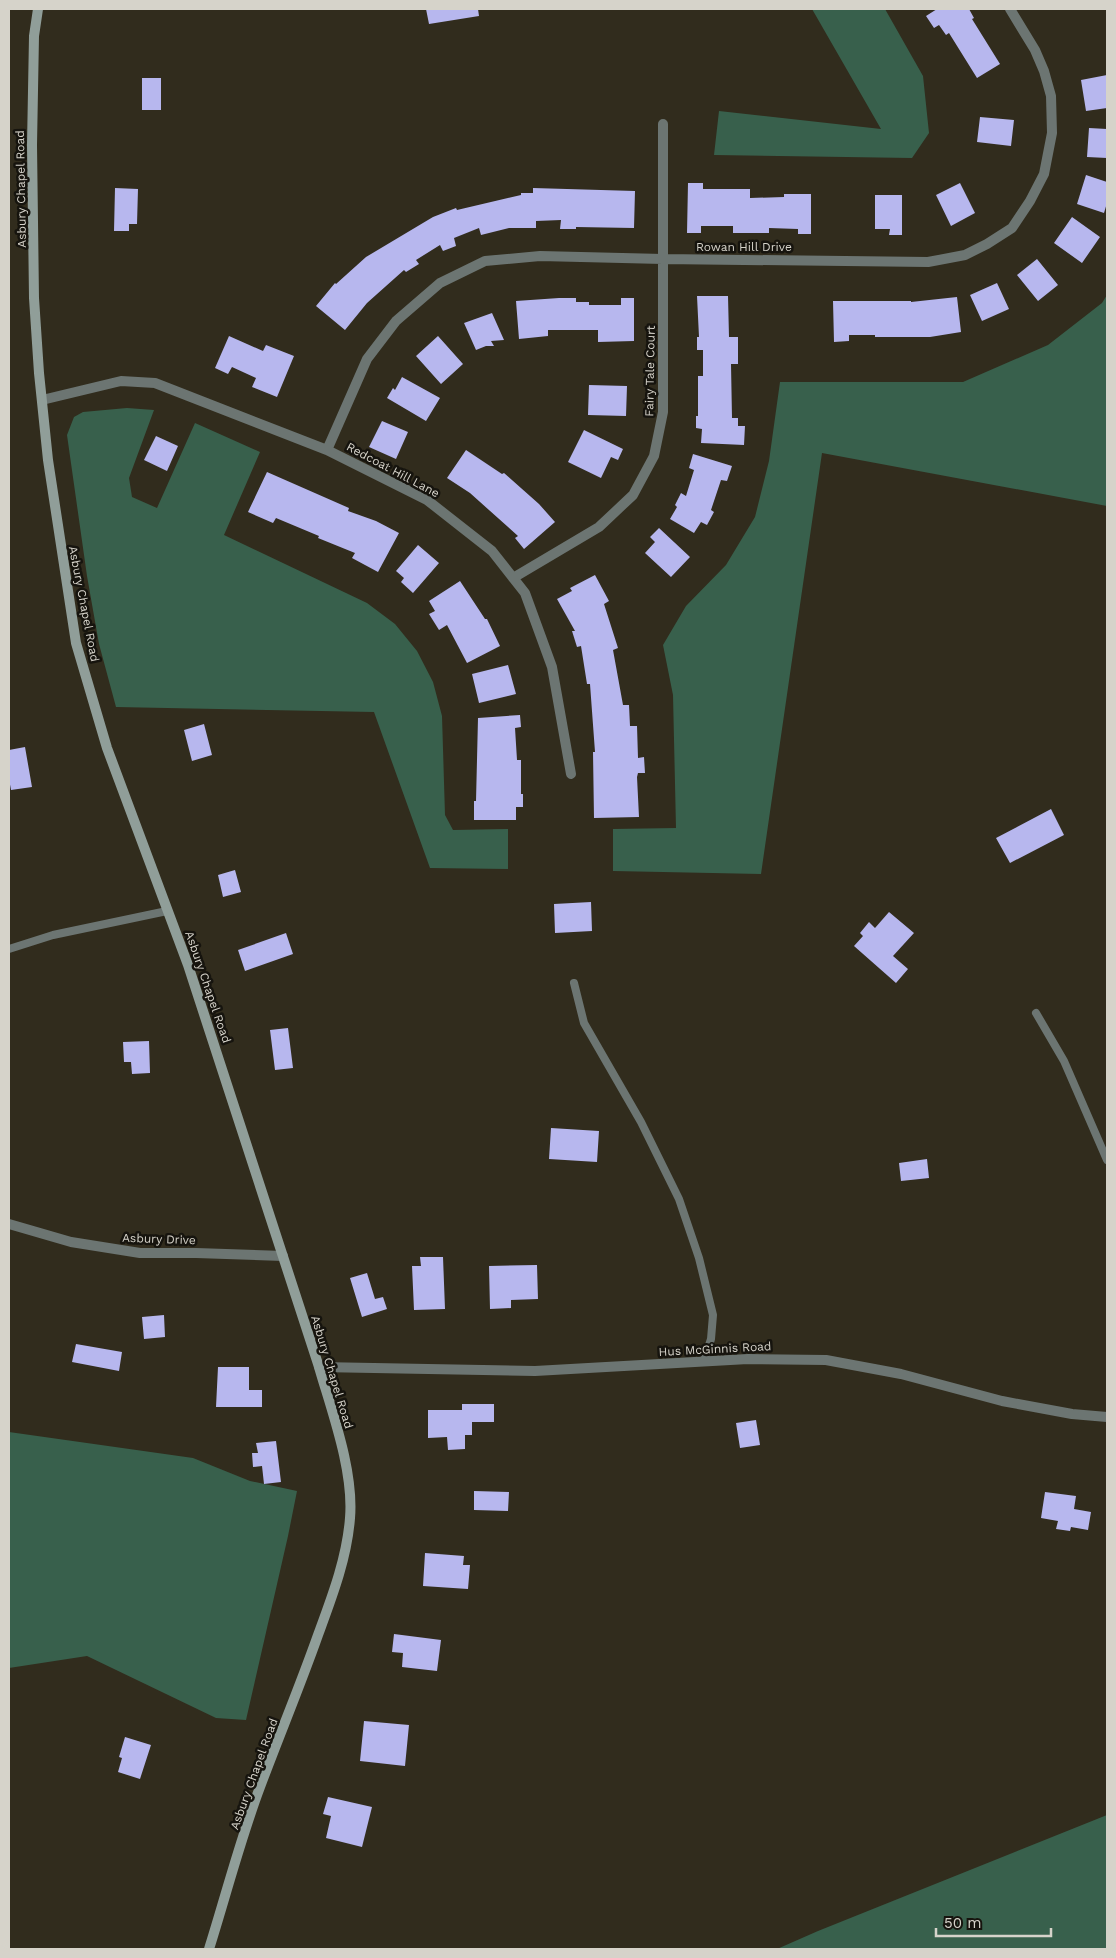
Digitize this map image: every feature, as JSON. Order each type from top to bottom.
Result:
[{"type":"main road","name":"Asbury Chapel Road","points":[[38,9],[34,36],[32,145],[34,298],[42,400],[58,531],[76,643],[107,748],[218,1053],[319,1367],[348,1473],[351,1510],[346,1549],[330,1603],[260,1788],[209,1949]]},
{"type":"street","name":"Rowan Hill Drive","points":[[326,450],[366,359],[396,321],[440,283],[485,261],[540,256],[928,262],[965,255],[1012,228],[1030,201],[1044,174],[1052,133],[1051,96],[1044,71],[1035,50],[1010,9]]},
{"type":"street","name":"Fairy Tale Court","points":[[513,578],[599,527],[634,495],[654,456],[663,412],[663,124]]},
{"type":"street","name":"Redcoat Hill Lane","points":[[42,400],[121,381],[155,383],[326,450],[427,500],[492,551],[525,593],[552,667],[571,774]]},
{"type":"street","name":"Asbury Drive","points":[[9,1224],[71,1242],[140,1254],[196,1253],[283,1256]]},
{"type":"street","name":"Hus McGinnis Road","points":[[319,1367],[535,1371],[800,1359],[835,1362],[901,1374],[1011,1402],[1064,1412],[1107,1417]]},
{"type":"lane","points":[[9,950],[52,935],[167,910]]},
{"type":"lane","points":[[574,983],[584,1023],[641,1122],[679,1199],[699,1258],[713,1315],[711,1339],[704,1362]]},
{"type":"lane","points":[[1036,1014],[1064,1061],[1107,1160]]},
{"type":"green space","points":[[812,9],[885,9],[923,76],[929,133],[912,158],[714,155],[719,111],[881,129]]},
{"type":"green space","points":[[1107,295],[1107,506],[822,453],[761,874],[613,871],[613,829],[676,828],[673,695],[663,645],[686,606],[726,565],[755,517],[769,461],[780,382],[963,382],[1048,345],[1102,303]]},
{"type":"green space","points":[[127,408],[154,410],[129,478],[132,497],[157,508],[195,423],[260,452],[224,535],[367,603],[395,624],[417,651],[433,682],[442,716],[445,815],[453,830],[508,829],[508,869],[430,868],[374,712],[116,707],[99,644],[87,576],[67,435],[74,417],[83,412]]},
{"type":"green space","points":[[9,1432],[193,1458],[250,1481],[297,1491],[246,1720],[216,1718],[87,1656],[9,1668]]},
{"type":"green space","points":[[1107,1815],[1107,1949],[777,1949],[818,1931]]},
{"type":"building","points":[[426,9],[478,9],[479,16],[429,24]]},
{"type":"building","points":[[937,9],[969,9],[974,18],[972,19],[1000,64],[977,78],[949,33],[946,35],[939,25],[934,28],[926,16]]},
{"type":"building","points":[[1107,75],[1107,108],[1086,111],[1081,80]]},
{"type":"building","points":[[142,78],[161,78],[161,110],[142,110]]},
{"type":"building","points":[[980,117],[1014,120],[1011,146],[977,142]]},
{"type":"building","points":[[1089,128],[1107,129],[1107,158],[1087,157]]},
{"type":"building","points":[[1086,175],[1107,182],[1107,203],[1104,213],[1077,204]]},
{"type":"building","points":[[688,183],[703,183],[703,189],[750,189],[750,198],[784,197],[784,194],[811,194],[811,234],[798,234],[798,229],[769,228],[769,233],[733,233],[733,226],[701,226],[701,233],[687,233]]},
{"type":"building","points":[[960,183],[975,213],[951,226],[936,195]]},
{"type":"building","points":[[115,188],[138,189],[137,224],[129,224],[129,231],[114,231]]},
{"type":"building","points":[[533,188],[635,191],[634,228],[576,227],[576,229],[560,229],[561,220],[536,221],[536,228],[509,228],[481,235],[479,228],[454,238],[456,246],[443,251],[440,245],[416,260],[419,264],[406,272],[404,270],[367,303],[345,330],[316,306],[335,283],[366,257],[433,217],[456,208],[457,210],[521,195],[521,193],[533,193]]},
{"type":"building","points":[[875,195],[902,195],[902,235],[889,235],[890,229],[875,229]]},
{"type":"building","points":[[1072,217],[1100,237],[1082,263],[1054,243]]},
{"type":"building","points":[[1037,259],[1058,285],[1038,301],[1017,275]]},
{"type":"building","points":[[997,283],[1009,309],[982,321],[970,295]]},
{"type":"building","points":[[697,296],[728,296],[729,337],[738,337],[738,364],[731,364],[732,418],[738,418],[738,426],[745,426],[744,445],[701,443],[702,429],[696,428],[696,416],[698,416],[698,376],[703,376],[703,350],[697,350],[697,337],[699,337]]},
{"type":"building","points":[[957,297],[961,332],[930,337],[849,335],[849,341],[834,342],[833,301],[911,302]]},
{"type":"building","points":[[576,298],[576,302],[589,302],[589,305],[621,305],[621,298],[634,298],[634,341],[598,342],[598,330],[548,330],[548,336],[519,339],[516,301]]},
{"type":"building","points":[[492,313],[504,340],[491,341],[494,346],[486,346],[476,350],[464,323]]},
{"type":"building","points":[[229,336],[263,351],[266,345],[294,356],[277,397],[252,387],[256,378],[232,367],[228,374],[215,368]]},
{"type":"building","points":[[438,336],[463,364],[441,384],[416,356]]},
{"type":"building","points":[[402,377],[440,398],[426,421],[387,398],[393,388],[395,390]]},
{"type":"building","points":[[589,385],[627,386],[626,416],[588,415]]},
{"type":"building","points":[[382,421],[408,432],[396,459],[369,447]]},
{"type":"building","points":[[584,430],[623,449],[618,460],[611,457],[601,478],[568,462]]},
{"type":"building","points":[[156,436],[178,446],[167,471],[144,460]]},
{"type":"building","points":[[466,450],[502,474],[504,473],[539,504],[555,522],[524,549],[515,538],[518,536],[470,493],[447,478]]},
{"type":"building","points":[[693,454],[732,466],[727,481],[721,480],[711,510],[714,512],[707,525],[701,522],[694,533],[670,519],[677,507],[675,505],[681,493],[686,496],[694,470],[689,468]]},
{"type":"building","points":[[267,472],[349,508],[348,511],[376,521],[399,533],[378,572],[352,558],[355,553],[318,538],[319,536],[276,518],[273,523],[248,512]]},
{"type":"building","points":[[659,528],[690,557],[671,577],[645,553],[655,542],[650,537]]},
{"type":"building","points":[[418,545],[439,563],[413,593],[401,582],[404,578],[396,571]]},
{"type":"building","points":[[595,575],[609,601],[604,604],[618,648],[613,650],[623,705],[629,705],[630,726],[637,726],[638,758],[644,757],[645,773],[638,773],[637,777],[639,817],[594,818],[593,752],[595,752],[590,684],[587,684],[581,646],[577,647],[572,631],[575,631],[557,599],[572,591],[570,588]]},
{"type":"building","points":[[460,581],[485,619],[487,619],[500,646],[467,663],[447,625],[439,630],[429,614],[435,611],[429,601]]},
{"type":"building","points":[[508,665],[516,694],[479,703],[472,674]]},
{"type":"building","points":[[520,715],[521,727],[515,728],[517,760],[521,760],[523,807],[516,807],[516,820],[474,820],[478,718]]},
{"type":"building","points":[[204,724],[212,755],[192,761],[184,730]]},
{"type":"building","points":[[25,747],[32,787],[11,790],[9,750]]},
{"type":"building","points":[[1051,809],[1064,835],[1010,863],[996,838]]},
{"type":"building","points":[[235,870],[241,892],[223,897],[218,875]]},
{"type":"building","points":[[591,902],[592,931],[555,933],[554,904]]},
{"type":"building","points":[[889,912],[914,933],[893,956],[908,969],[896,983],[854,946],[863,936],[860,933],[869,922],[875,928]]},
{"type":"building","points":[[286,933],[293,954],[245,971],[238,950]]},
{"type":"building","points":[[288,1028],[293,1068],[275,1070],[270,1030]]},
{"type":"building","points":[[149,1041],[150,1073],[132,1074],[131,1062],[124,1062],[123,1042]]},
{"type":"building","points":[[551,1128],[599,1131],[597,1162],[549,1159]]},
{"type":"building","points":[[927,1159],[929,1178],[901,1181],[899,1163]]},
{"type":"building","points":[[420,1257],[443,1257],[445,1309],[414,1310],[412,1266],[421,1266]]},
{"type":"building","points":[[537,1265],[538,1299],[511,1300],[511,1308],[490,1309],[489,1266]]},
{"type":"building","points":[[367,1273],[375,1299],[383,1297],[387,1309],[362,1317],[350,1278]]},
{"type":"building","points":[[164,1315],[165,1337],[144,1339],[142,1317]]},
{"type":"building","points":[[76,1344],[122,1352],[119,1371],[72,1362]]},
{"type":"building","points":[[218,1367],[249,1367],[249,1390],[262,1390],[262,1407],[216,1407]]},
{"type":"building","points":[[462,1404],[494,1404],[494,1422],[472,1422],[472,1435],[465,1435],[465,1449],[448,1450],[447,1437],[428,1438],[428,1410],[462,1410]]},
{"type":"building","points":[[756,1420],[760,1445],[740,1448],[736,1423]]},
{"type":"building","points":[[276,1441],[281,1482],[264,1484],[262,1466],[253,1467],[252,1453],[258,1453],[256,1443]]},
{"type":"building","points":[[474,1491],[509,1492],[508,1511],[474,1510]]},
{"type":"building","points":[[1045,1492],[1076,1496],[1074,1509],[1091,1512],[1088,1530],[1071,1527],[1070,1531],[1056,1529],[1058,1521],[1041,1518]]},
{"type":"building","points":[[425,1553],[464,1556],[463,1565],[470,1565],[468,1589],[423,1586]]},
{"type":"building","points":[[394,1634],[441,1640],[437,1671],[402,1667],[403,1653],[392,1652]]},
{"type":"building","points":[[364,1721],[409,1725],[405,1766],[360,1761]]},
{"type":"building","points":[[125,1737],[151,1745],[140,1779],[118,1772],[122,1758],[119,1757]]},
{"type":"building","points":[[328,1797],[372,1807],[362,1847],[326,1838],[331,1816],[323,1814]]}]
